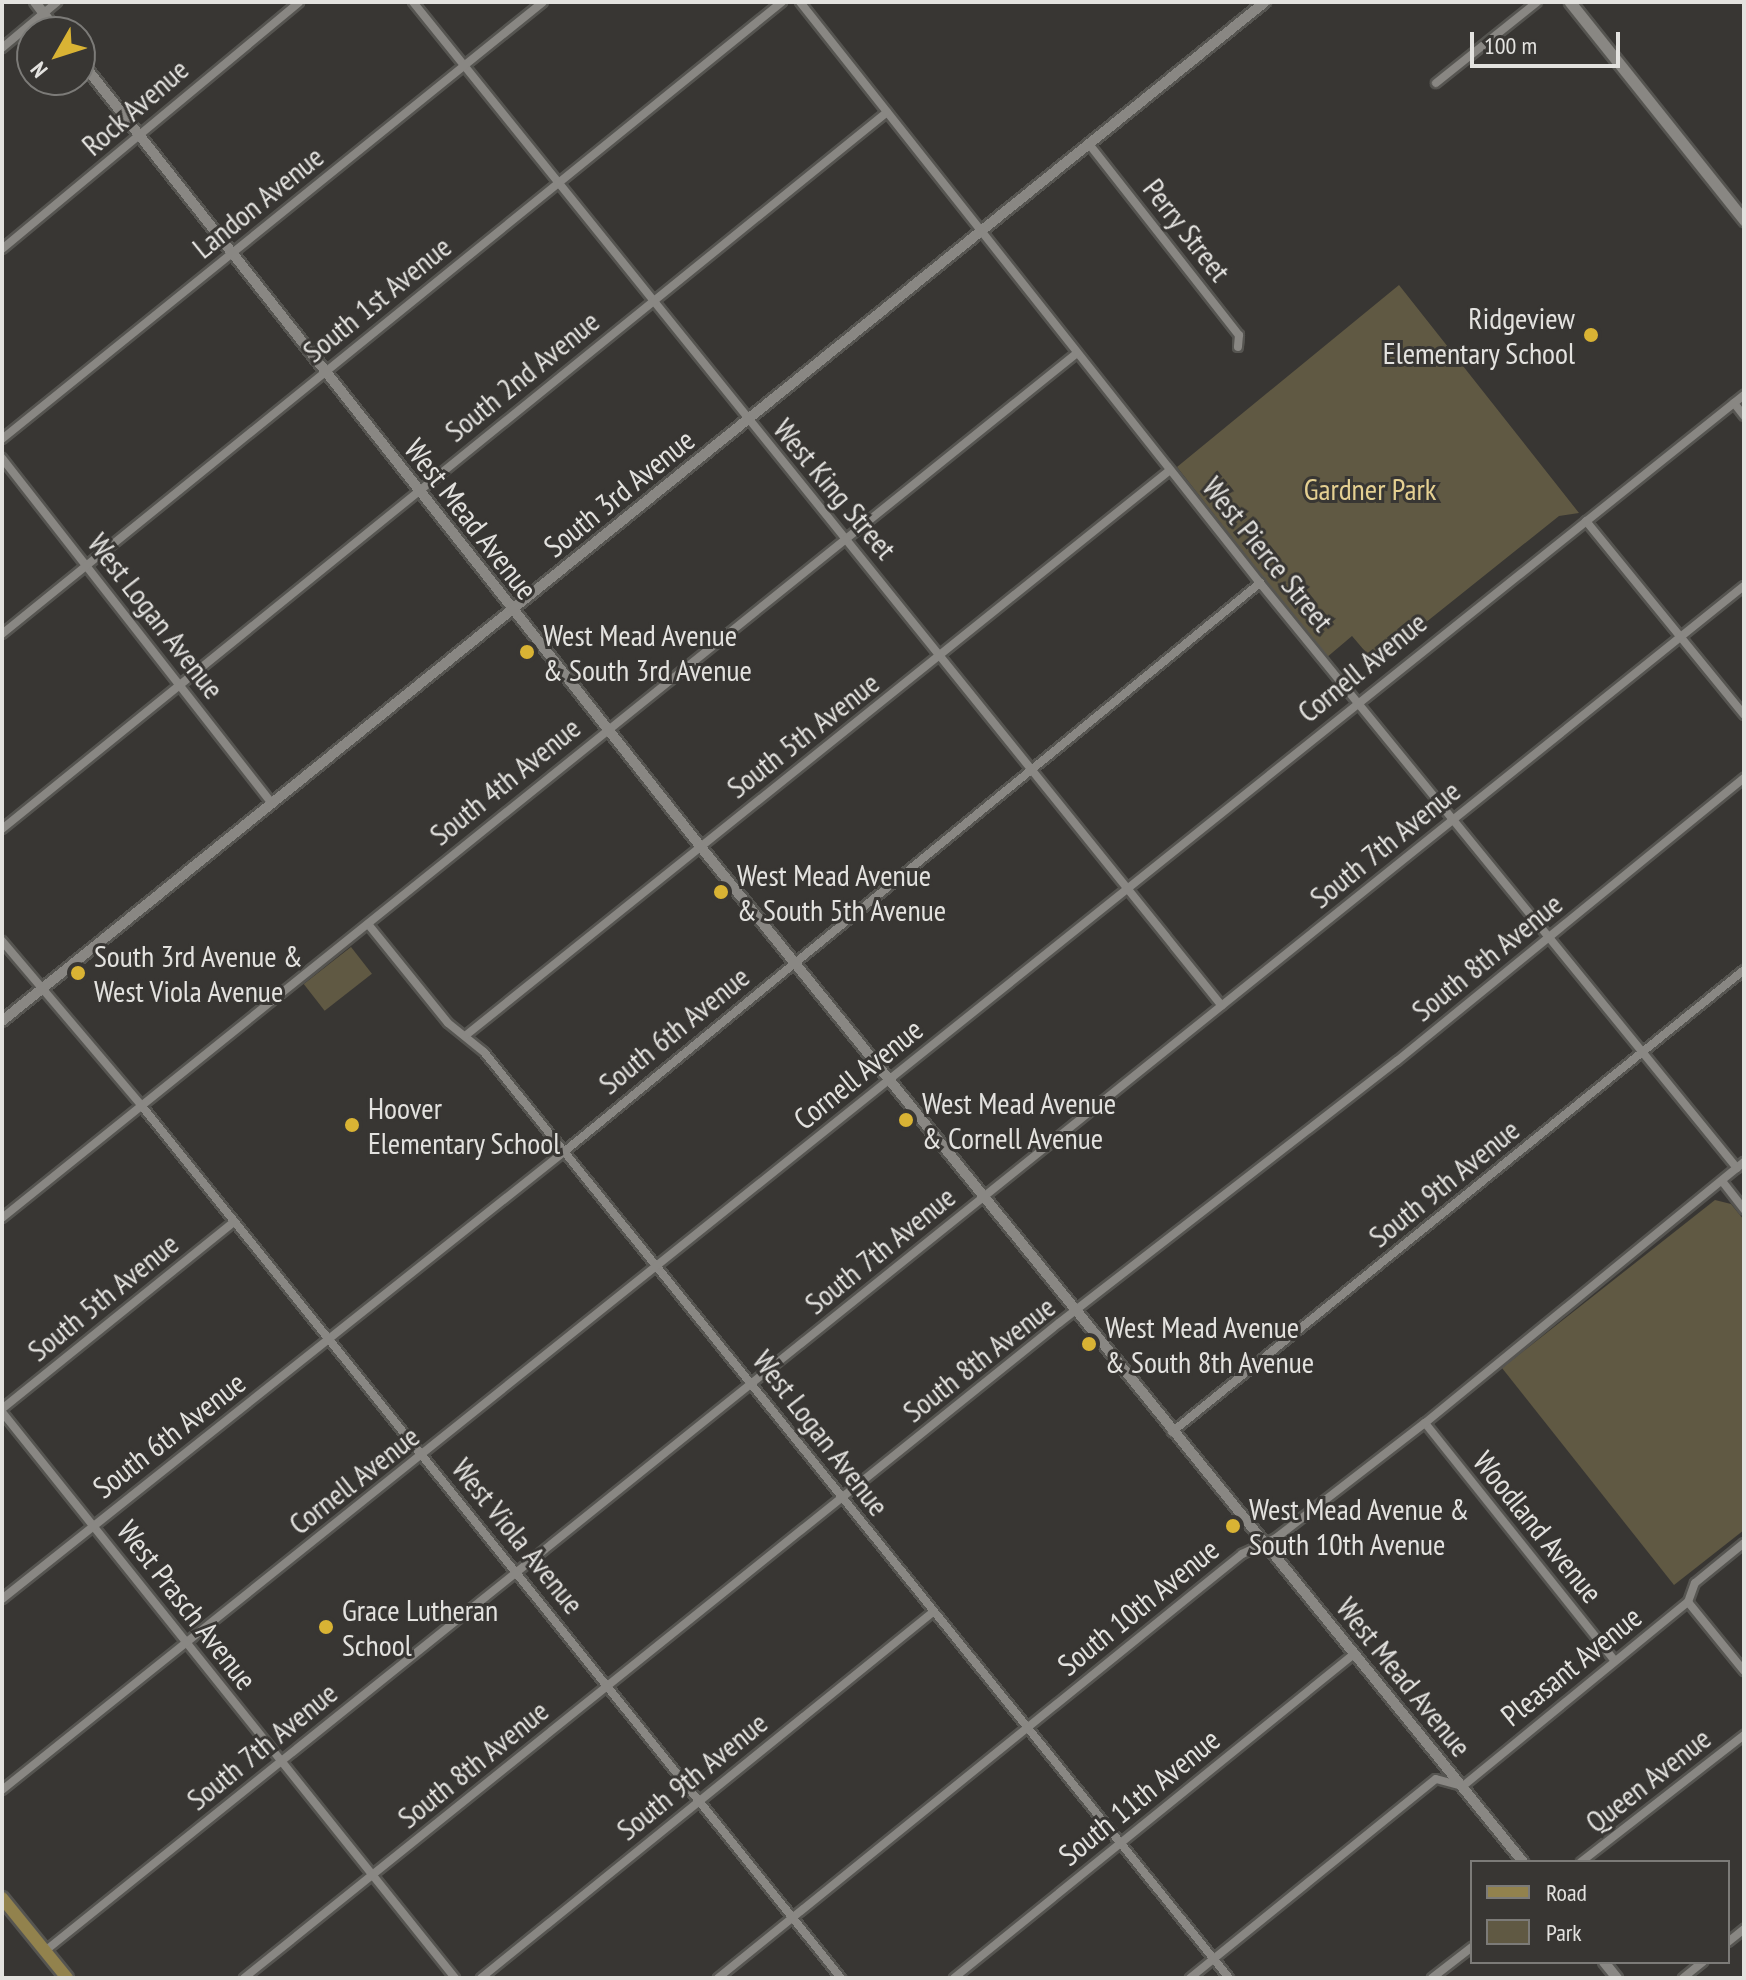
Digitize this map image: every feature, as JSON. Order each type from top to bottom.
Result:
[{"type":"main road","points":[[1570,2],[1744,220]]},
{"type":"main road","points":[[2,1898],[67,1978]]},
{"type":"street","points":[[35,2],[46,16]]},
{"type":"street","points":[[2,48],[57,2]]},
{"type":"street","name":"Rock Avenue","points":[[2,249],[120,153],[136,133],[299,2]]},
{"type":"street","name":"West King Street","points":[[413,2],[651,303],[1222,1006]]},
{"type":"street","name":"Landon Avenue","points":[[2,439],[543,2]]},
{"type":"street","name":"South 1st Avenue","points":[[2,634],[782,2]]},
{"type":"street","name":"West Pierce Street","points":[[800,2],[1451,821],[1642,1053],[1740,1165]]},
{"type":"street","name":"South 3rd Avenue","points":[[2,1021],[1265,2]]},
{"type":"street","points":[[1436,83],[1537,2]]},
{"type":"street","name":"West Mead Avenue","points":[[96,81],[417,492],[700,846],[1521,1860]]},
{"type":"street","name":"South 2nd Avenue","points":[[2,829],[887,112]]},
{"type":"street","name":"Perry Street","points":[[1089,144],[1239,335],[1238,347]]},
{"type":"street","name":"South 4th Avenue","points":[[2,1218],[607,728],[1077,353]]},
{"type":"street","name":"Cornell Avenue","points":[[2,1790],[423,1457],[1356,703],[1744,395]]},
{"type":"street","points":[[1734,403],[1744,416]]},
{"type":"street","name":"West Logan Avenue","points":[[2,458],[272,803]]},
{"type":"street","name":"South 5th Avenue","points":[[465,1036],[941,657],[1170,470]]},
{"type":"street","points":[[1586,521],[1744,715]]},
{"type":"street","name":"South 6th Avenue","points":[[2,1599],[565,1151],[1260,583]]},
{"type":"street","name":"South 7th Avenue","points":[[45,1951],[1744,586]]},
{"type":"street","name":"South 8th Avenue","points":[[244,1978],[1059,1323],[1078,1313],[1547,939],[1744,778]]},
{"type":"street","name":"West Logan Avenue","points":[[368,924],[448,1023],[484,1052],[565,1151],[841,1499],[1229,1978]]},
{"type":"street","name":"West Viola Avenue","points":[[2,941],[141,1105],[841,1978]]},
{"type":"street","name":"South 9th Avenue","points":[[1172,1432],[1744,970]]},
{"type":"street","name":"South 10th Avenue","points":[[718,1978],[1025,1728],[1263,1542],[1276,1538],[1425,1423],[1740,1165]]},
{"type":"street","points":[[1722,1181],[1744,1209]]},
{"type":"street","name":"South 5th Avenue","points":[[2,1410],[234,1222]]},
{"type":"street","name":"West Prasch Avenue","points":[[2,1410],[455,1978]]},
{"type":"street","name":"Woodland Avenue","points":[[1425,1423],[1614,1660]]},
{"type":"street","name":"Pleasant Avenue","points":[[1463,1786],[1688,1602],[1695,1583],[1744,1543]]},
{"type":"street","points":[[1688,1602],[1744,1671]]},
{"type":"street","name":"South 9th Avenue","points":[[481,1978],[933,1612]]},
{"type":"street","name":"South 11th Avenue","points":[[954,1978],[1354,1654]]},
{"type":"street","name":"Queen Avenue","points":[[1584,1860],[1744,1735]]},
{"type":"street","points":[[1190,1978],[1436,1779],[1463,1786]]},
{"type":"street","points":[[1432,1978],[1470,1949]]},
{"type":"street","points":[[1683,1978],[1700,1964]]},
{"type":"green space","name":"Gardner Park","points":[[1399,285],[1579,513],[1559,516],[1375,663],[1352,636],[1326,658],[1177,467]]},
{"type":"green space","points":[[351,947],[372,974],[325,1011],[304,984]]},
{"type":"green space","points":[[1715,1200],[1731,1204],[1744,1220],[1744,1530],[1674,1585],[1502,1368]]},
{"type":"place","name":"Ridgeview Elementary School","points":[[1591,335]]},
{"type":"place","name":"West Mead Avenue & South 3rd Avenue","points":[[527,652]]},
{"type":"place","name":"West Mead Avenue & South 5th Avenue","points":[[721,892]]},
{"type":"place","name":"South 3rd Avenue & West Viola Avenue","points":[[78,973]]},
{"type":"place","name":"West Mead Avenue & Cornell Avenue","points":[[906,1120]]},
{"type":"place","name":"Hoover Elementary School","points":[[352,1125]]},
{"type":"place","name":"West Mead Avenue & South 8th Avenue","points":[[1089,1344]]},
{"type":"place","name":"West Mead Avenue & South 10th Avenue","points":[[1233,1526]]},
{"type":"place","name":"Grace Lutheran School","points":[[326,1627]]}]
